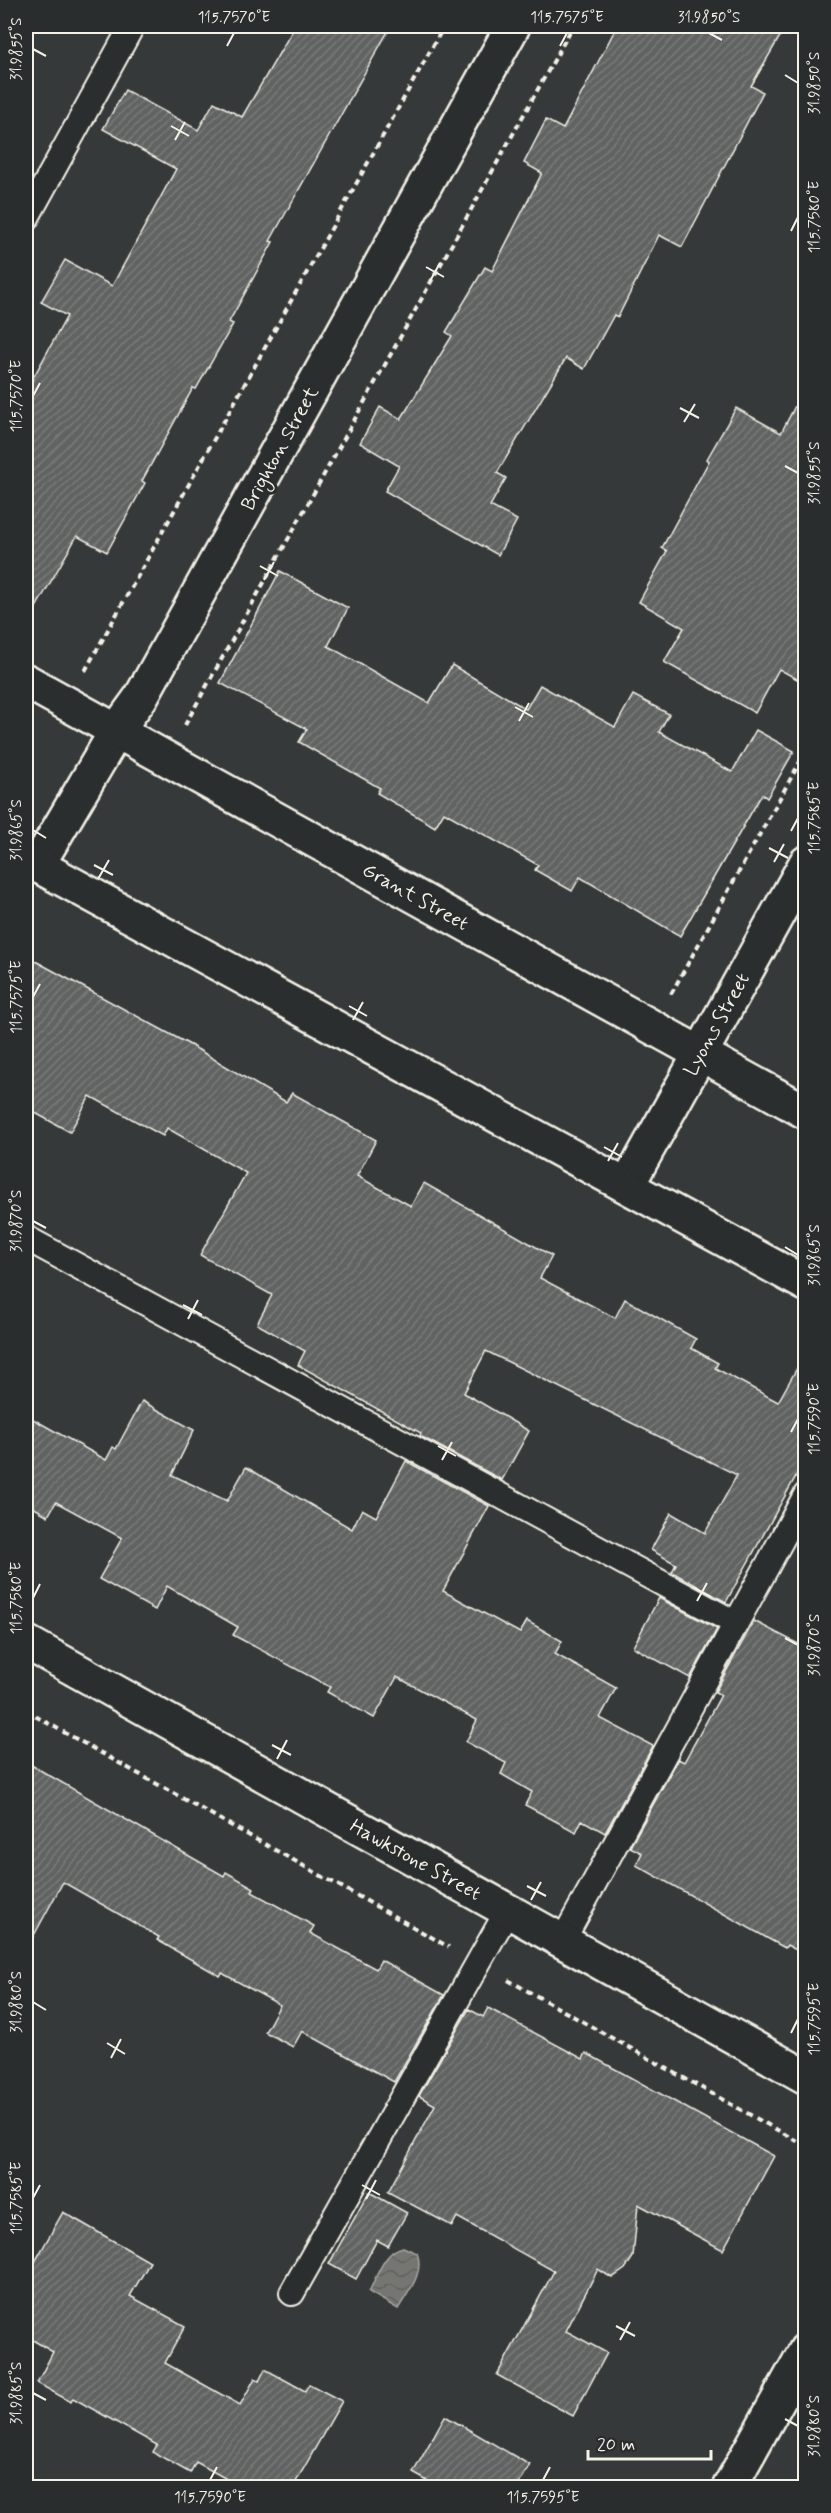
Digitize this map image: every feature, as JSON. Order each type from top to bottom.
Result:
[{"type":"street","name":"Brighton Street","points":[[31,862],[147,686],[513,26]]},
{"type":"street","name":"Grant Street","points":[[26,681],[806,1112]]},
{"type":"street","points":[[31,862],[806,1284]]},
{"type":"street","name":"Lyons Street","points":[[627,1185],[806,863]]},
{"type":"street","name":"Hawkstone Street","points":[[26,1642],[806,2077]]},
{"type":"street","points":[[729,2487],[806,2350]]},
{"type":"lane","points":[[26,219],[132,26]]},
{"type":"lane","points":[[28,1239],[735,1623]]},
{"type":"lane","points":[[562,1940],[806,1495]]},
{"type":"lane","points":[[292,2293],[508,1910]]},
{"type":"path","points":[[68,703],[444,26]]},
{"type":"path","points":[[183,728],[573,26]]},
{"type":"path","points":[[668,999],[806,751]]},
{"type":"path","points":[[26,1711],[806,2146]]},
{"type":"path","points":[[26,2479],[41,2487]]},
{"type":"water","points":[[403,2247],[417,2253],[419,2268],[414,2282],[398,2309],[369,2292],[386,2259],[396,2249]]},
{"type":"building","points":[[295,26],[391,26],[270,241],[273,242],[229,322],[233,324],[196,389],[193,388],[142,481],[145,483],[107,552],[77,536],[26,625],[26,391],[67,316],[41,302],[65,260],[112,286],[176,169],[103,129],[125,90],[198,130],[214,102],[242,117]]},
{"type":"building","points":[[617,26],[786,26],[751,86],[763,92],[682,247],[659,235],[618,317],[614,315],[584,369],[566,358],[497,473],[506,478],[490,506],[517,520],[498,555],[385,491],[399,466],[360,443],[380,407],[401,419],[452,336],[446,332],[485,267],[492,271],[542,173],[524,163],[546,120],[563,129]]},
{"type":"building","points":[[806,385],[806,684],[779,669],[755,713],[664,662],[684,628],[639,602],[667,551],[662,548],[709,461],[707,459],[736,408],[781,433]]},
{"type":"building","points":[[280,571],[348,608],[328,646],[429,703],[452,665],[526,709],[540,685],[615,727],[633,695],[669,714],[659,732],[732,772],[756,730],[794,751],[767,798],[762,794],[680,936],[580,877],[572,891],[535,870],[538,865],[444,812],[435,827],[377,793],[380,788],[299,742],[307,729],[220,683]]},
{"type":"building","points":[[26,956],[192,1046],[286,1102],[292,1093],[376,1140],[357,1176],[411,1206],[424,1183],[552,1256],[540,1278],[615,1318],[625,1299],[696,1339],[691,1348],[718,1363],[715,1368],[778,1402],[806,1352],[806,1458],[726,1602],[672,1572],[676,1564],[651,1550],[671,1513],[705,1533],[737,1475],[486,1351],[464,1393],[529,1431],[502,1480],[420,1436],[421,1433],[298,1365],[305,1351],[257,1324],[272,1295],[200,1255],[246,1173],[167,1128],[163,1136],[90,1096],[70,1132],[26,1108]]},
{"type":"building","points":[[142,1401],[194,1430],[172,1475],[227,1501],[246,1467],[352,1529],[362,1509],[376,1517],[406,1461],[489,1506],[443,1591],[520,1633],[527,1621],[562,1641],[555,1654],[616,1688],[600,1718],[653,1746],[605,1833],[582,1820],[576,1832],[525,1805],[532,1792],[501,1774],[506,1763],[466,1742],[477,1720],[397,1677],[374,1718],[327,1692],[330,1687],[233,1635],[238,1627],[167,1586],[155,1610],[99,1579],[122,1538],[56,1502],[48,1516],[26,1503],[26,1415],[106,1460],[113,1447],[116,1449]]},
{"type":"building","points":[[659,1598],[717,1629],[690,1678],[633,1647]]},
{"type":"building","points":[[754,1621],[806,1648],[806,1955],[787,1945],[785,1948],[636,1865],[642,1853],[630,1847],[678,1759],[684,1762],[721,1695],[715,1692]]},
{"type":"building","points":[[26,1762],[224,1876],[226,1872],[254,1888],[252,1892],[314,1926],[310,1933],[376,1969],[381,1960],[444,1995],[394,2082],[302,2031],[293,2047],[265,2032],[280,2005],[222,1973],[220,1976],[157,1940],[159,1937],[63,1882],[26,1950]]},
{"type":"building","points":[[488,2008],[583,2059],[586,2053],[774,2156],[723,2250],[638,2204],[633,2257],[625,2269],[612,2278],[598,2269],[566,2331],[607,2353],[573,2416],[497,2375],[554,2271],[457,2217],[452,2226],[388,2192],[435,2105],[419,2096],[469,2009],[483,2017]]},
{"type":"building","points":[[369,2192],[407,2213],[388,2246],[377,2240],[356,2279],[329,2264]]},
{"type":"building","points":[[63,2212],[150,2262],[130,2296],[185,2326],[165,2363],[240,2405],[255,2378],[259,2381],[265,2369],[305,2391],[309,2384],[342,2401],[293,2487],[241,2487],[196,2462],[190,2473],[153,2452],[157,2445],[73,2398],[71,2402],[37,2383],[53,2352],[26,2336],[26,2278]]},
{"type":"building","points":[[445,2416],[530,2465],[517,2487],[438,2487],[413,2473]]}]
